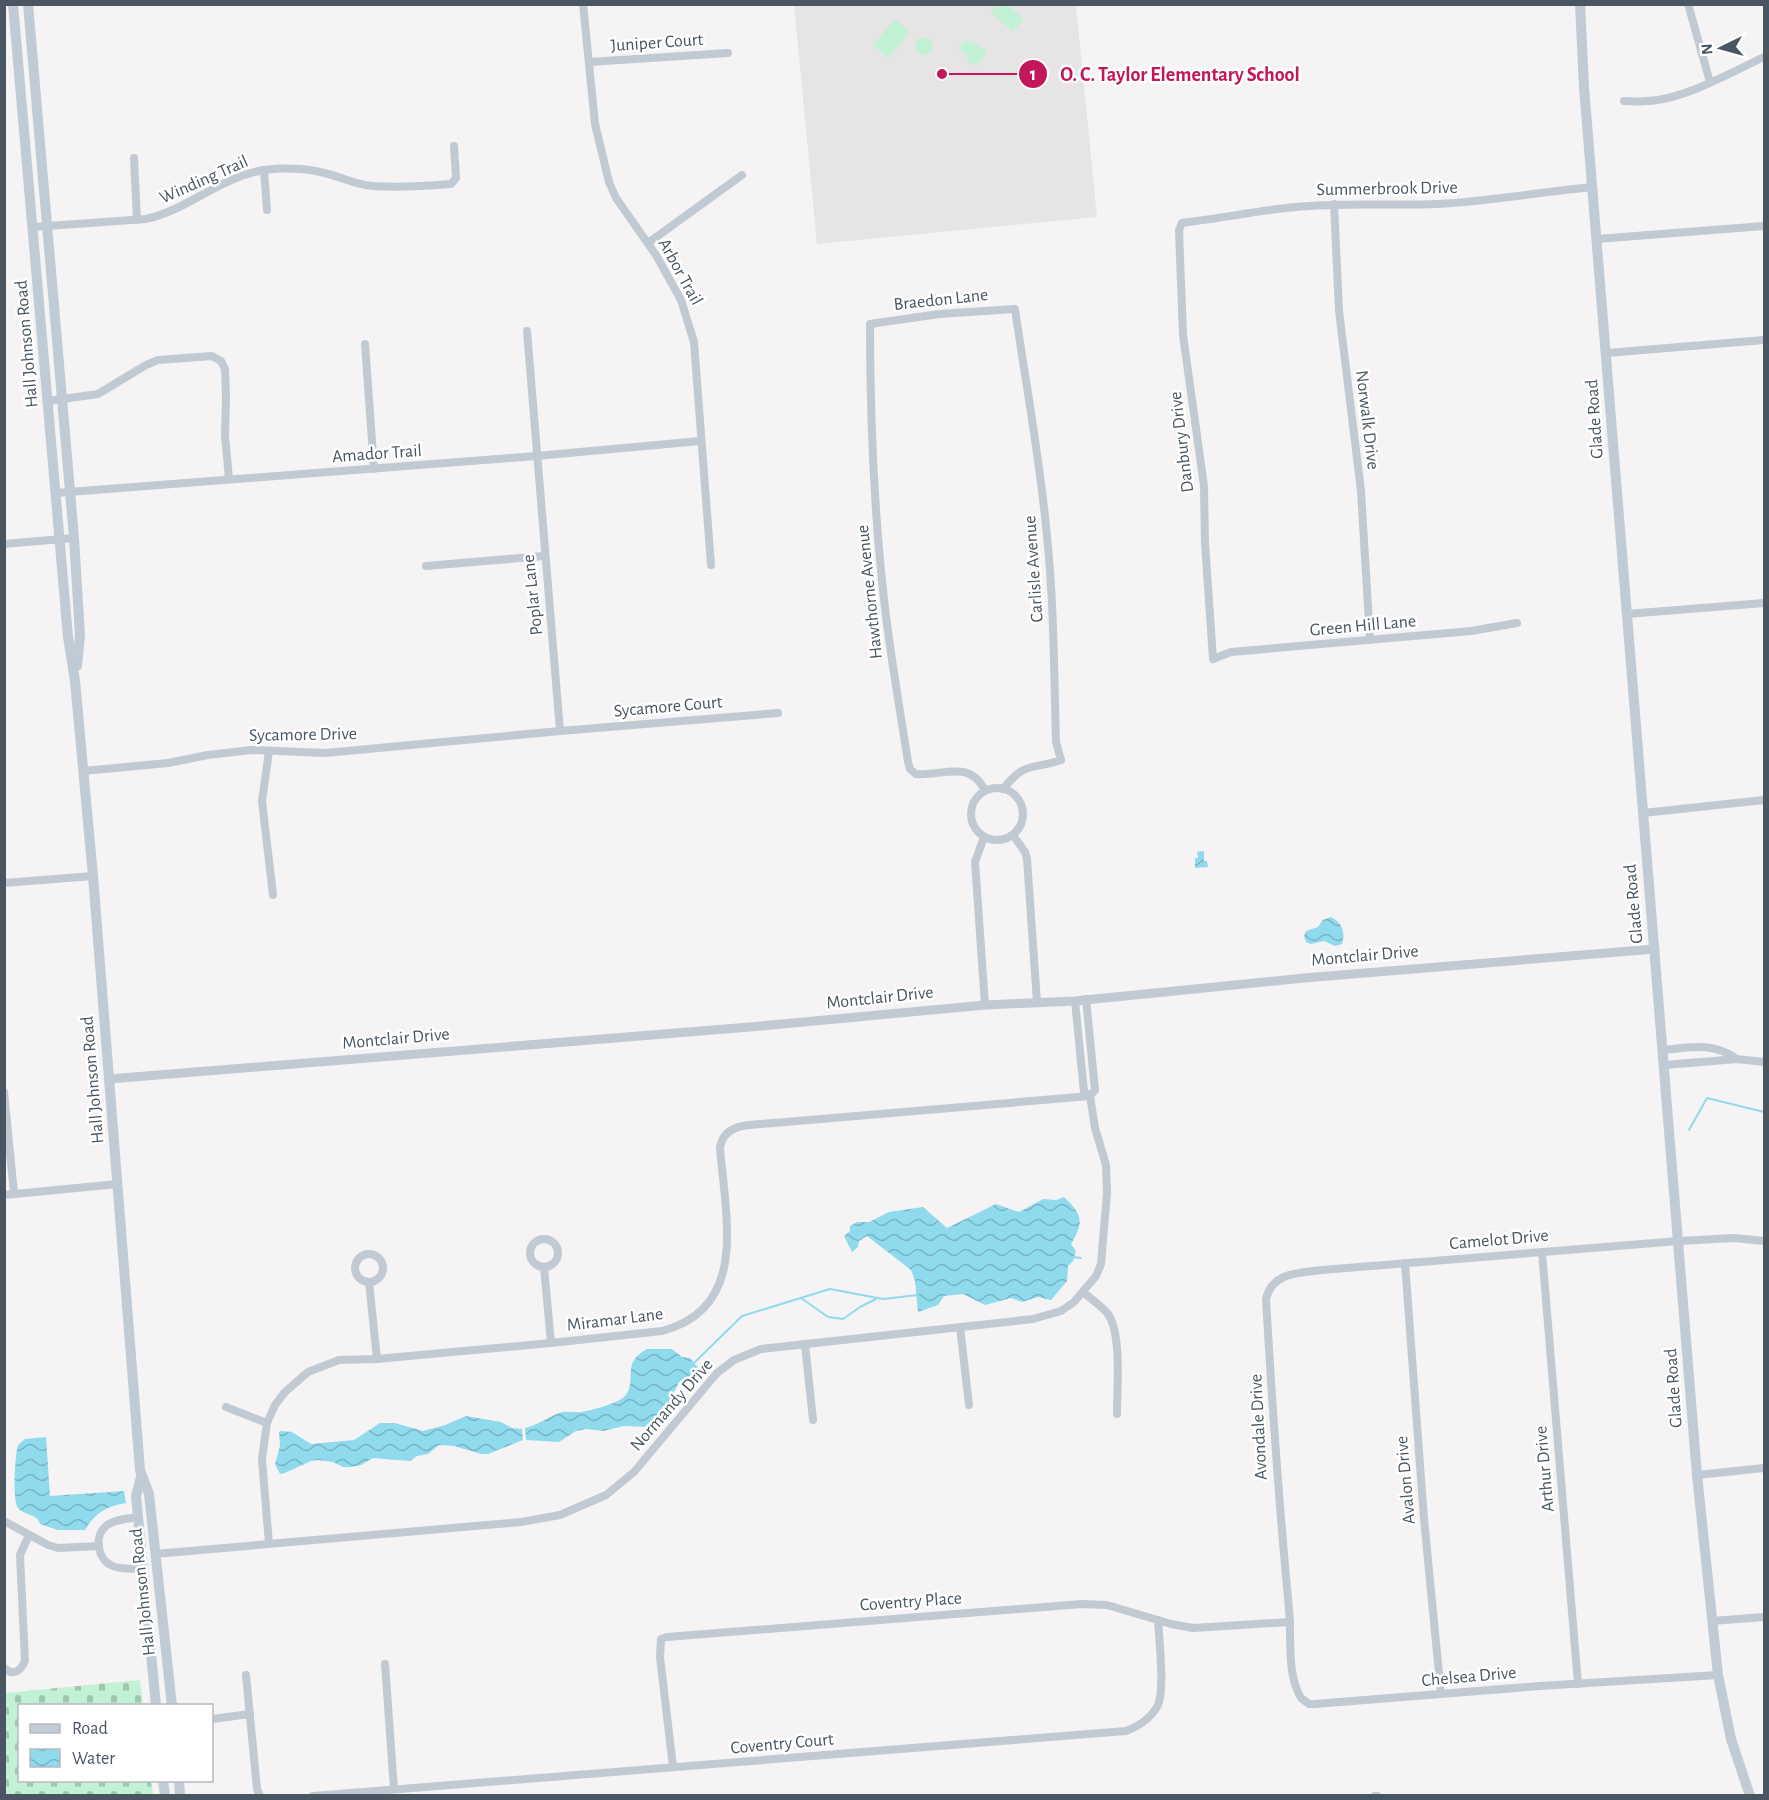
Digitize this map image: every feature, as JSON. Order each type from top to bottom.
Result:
[{"type":"main road","name":"Hall Johnson Road","points":[[13,4],[68,637],[75,681],[93,876],[141,1477],[136,1496],[156,1704]]},
{"type":"main road","name":"Hall Johnson Road","points":[[28,4],[74,538],[80,634],[75,681]]},
{"type":"main road","name":"Glade Road","points":[[1580,4],[1627,614],[1698,1474],[1718,1675],[1731,1740],[1750,1796]]},
{"type":"main road","points":[[15,29],[30,28]]},
{"type":"main road","name":"Hall Johnson Road","points":[[141,1477],[149,1494],[172,1704]]},
{"type":"street","name":"Arbor Trail","points":[[584,4],[595,124],[609,182],[616,198],[648,243],[681,300],[690,322],[694,342],[711,565]]},
{"type":"street","points":[[1688,4],[1710,82]]},
{"type":"street","name":"Juniper Court","points":[[589,62],[728,53]]},
{"type":"street","points":[[1624,101],[1649,102],[1664,98],[1710,82],[1764,57]]},
{"type":"street","name":"Winding Trail","points":[[33,227],[137,220],[160,216],[226,182],[264,170],[291,169],[320,172],[373,186],[452,184],[455,182],[454,146]]},
{"type":"street","points":[[134,158],[137,220]]},
{"type":"street","points":[[264,170],[267,210]]},
{"type":"street","points":[[648,243],[742,175]]},
{"type":"street","name":"Summerbrook Drive","points":[[1182,223],[1295,207],[1482,201],[1593,187]]},
{"type":"street","name":"Norwalk Drive","points":[[1334,204],[1339,311],[1361,491],[1370,640]]},
{"type":"street","name":"Danbury Drive","points":[[1182,223],[1179,230],[1183,335],[1204,486],[1205,543],[1213,659]]},
{"type":"street","points":[[1597,239],[1764,226]]},
{"type":"street","name":"Braedon Lane","points":[[870,324],[939,314],[1015,309]]},
{"type":"street","name":"Carlisle Avenue","points":[[1003,789],[1020,770],[1044,766],[1061,760],[1056,742],[1048,538],[1031,402],[1015,309]]},
{"type":"street","name":"Hawthorne Avenue","points":[[870,324],[870,385],[876,510],[885,607],[908,762],[910,769],[916,774],[958,772],[974,775],[980,779],[985,791]]},
{"type":"street","name":"Poplar Lane","points":[[527,331],[560,731]]},
{"type":"street","points":[[1607,353],[1764,340]]},
{"type":"street","points":[[365,344],[374,469]]},
{"type":"street","points":[[48,401],[98,394],[146,365],[159,360],[206,355],[217,358],[225,369],[225,436],[228,479]]},
{"type":"street","name":"Amador Trail","points":[[56,493],[700,441]]},
{"type":"street","points":[[4,544],[74,538]]},
{"type":"street","points":[[426,566],[544,556]]},
{"type":"street","points":[[1627,614],[1764,603]]},
{"type":"street","name":"Green Hill Lane","points":[[1213,659],[1231,652],[1471,631],[1517,623]]},
{"type":"street","name":"Sycamore Court","points":[[560,731],[778,713]]},
{"type":"street","name":"Sycamore Drive","points":[[83,771],[168,764],[208,755],[251,750],[325,753],[560,731]]},
{"type":"street","points":[[269,751],[262,801],[273,895]]},
{"type":"street","points":[[1003,789],[1017,797],[1023,813],[1019,829],[1013,835],[999,840],[984,837],[973,824],[971,813],[977,798],[985,791],[1003,789]]},
{"type":"street","points":[[1643,813],[1764,800]]},
{"type":"street","points":[[1013,835],[1027,859],[1037,1002]]},
{"type":"street","points":[[984,837],[975,862],[985,1005]]},
{"type":"street","points":[[4,883],[93,876]]},
{"type":"street","name":"Montclair Drive","points":[[109,1079],[750,1027],[985,1005],[1075,1000],[1655,949]]},
{"type":"street","name":"Normandy Drive","points":[[1086,999],[1095,1090],[1087,1094]]},
{"type":"street","name":"Normandy Drive","points":[[155,1554],[521,1522],[560,1515],[606,1495],[634,1472],[717,1373],[734,1359],[761,1349],[1046,1317],[1060,1311],[1074,1302],[1083,1292],[1096,1276],[1101,1264],[1107,1193],[1106,1165],[1087,1094],[1075,1000]]},
{"type":"street","points":[[1664,1050],[1695,1047],[1718,1048],[1737,1059]]},
{"type":"street","points":[[1665,1065],[1737,1059],[1764,1062]]},
{"type":"street","points":[[4,1092],[14,1193]]},
{"type":"street","name":"Miramar Lane","points":[[269,1544],[262,1459],[267,1423],[275,1405],[285,1392],[309,1372],[339,1360],[377,1359],[662,1331],[675,1327],[700,1313],[720,1287],[727,1260],[720,1148],[722,1138],[730,1130],[774,1123],[1087,1094]]},
{"type":"street","points":[[4,1195],[118,1184]]},
{"type":"street","name":"Camelot Drive","points":[[1322,1270],[1679,1240],[1734,1238],[1764,1241]]},
{"type":"street","name":"Arthur Drive","points":[[1542,1252],[1578,1684]]},
{"type":"street","name":"Avalon Drive","points":[[1405,1263],[1424,1519],[1441,1694]]},
{"type":"street","points":[[544,1267],[551,1343]]},
{"type":"street","name":"Avondale Drive","points":[[1290,1622],[1277,1489],[1266,1299],[1268,1291],[1281,1276],[1322,1270]]},
{"type":"street","points":[[369,1282],[377,1359]]},
{"type":"street","points":[[1083,1292],[1108,1313],[1113,1323],[1118,1353],[1117,1414]]},
{"type":"street","points":[[960,1327],[969,1405]]},
{"type":"street","points":[[805,1344],[813,1420]]},
{"type":"street","points":[[226,1407],[267,1423]]},
{"type":"street","points":[[1698,1474],[1764,1468]]},
{"type":"street","points":[[138,1517],[106,1525],[100,1532],[99,1546],[103,1558],[110,1566],[142,1569]]},
{"type":"street","points":[[4,1521],[58,1548],[99,1546]]},
{"type":"street","points":[[4,1668],[15,1672],[21,1670],[25,1661],[20,1555],[29,1535]]},
{"type":"street","name":"Coventry Place","points":[[673,1767],[660,1657],[661,1639],[667,1636],[1082,1604],[1107,1605],[1193,1628],[1290,1622]]},
{"type":"street","points":[[1712,1621],[1764,1617]]},
{"type":"street","name":"Coventry Court","points":[[313,1796],[1126,1731],[1142,1725],[1158,1703],[1160,1681],[1158,1620]]},
{"type":"street","name":"Chelsea Drive","points":[[1290,1622],[1294,1677],[1300,1698],[1309,1704],[1718,1675]]},
{"type":"street","points":[[384,1664],[394,1789]]},
{"type":"street","points":[[246,1675],[259,1795]]},
{"type":"street","points":[[213,1719],[250,1714]]},
{"type":"shaded area","points":[[794,5],[1076,5],[1097,217],[817,244]]},
{"type":"green space","points":[[997,5],[1008,5],[1024,19],[1013,32],[990,12]]},
{"type":"green space","points":[[895,19],[910,32],[888,58],[873,45]]},
{"type":"green space","points":[[924,37],[930,40],[933,46],[930,52],[924,55],[918,52],[915,46],[918,40]]},
{"type":"green space","points":[[965,40],[977,44],[987,52],[976,66],[966,60],[968,56],[958,49]]},
{"type":"green space","points":[[140,1680],[143,1704],[18,1704],[18,1782],[151,1782],[153,1795],[5,1795],[5,1693]]},
{"type":"water","points":[[1204,851],[1204,861],[1207,861],[1208,867],[1195,868],[1197,852]]},
{"type":"water","points":[[1331,917],[1342,928],[1344,936],[1342,944],[1335,946],[1324,941],[1311,944],[1306,942],[1304,936],[1306,931],[1318,927],[1323,920]]},
{"type":"water","points":[[1064,1197],[1078,1214],[1080,1224],[1071,1244],[1076,1251],[1073,1261],[1068,1266],[1067,1281],[1051,1300],[1038,1297],[1022,1302],[1011,1298],[985,1305],[963,1294],[944,1296],[938,1305],[918,1312],[915,1281],[911,1270],[867,1236],[859,1241],[858,1247],[852,1252],[844,1236],[850,1231],[850,1226],[857,1222],[869,1222],[889,1212],[923,1207],[947,1228],[996,1204],[1019,1212],[1043,1199],[1056,1200]]},
{"type":"water","points":[[647,1349],[672,1349],[682,1357],[690,1358],[699,1369],[679,1382],[671,1405],[664,1415],[646,1427],[624,1426],[603,1431],[586,1429],[576,1431],[559,1442],[526,1440],[525,1428],[554,1415],[586,1411],[622,1399],[629,1390],[634,1360]]},
{"type":"water","points":[[466,1416],[501,1422],[512,1428],[522,1429],[523,1440],[488,1454],[439,1445],[428,1454],[417,1456],[410,1461],[373,1458],[361,1465],[343,1467],[333,1462],[317,1460],[280,1474],[275,1464],[281,1431],[292,1432],[311,1444],[354,1440],[380,1423],[395,1423],[423,1431]]},
{"type":"water","points":[[46,1437],[50,1496],[124,1491],[126,1503],[102,1511],[85,1530],[58,1530],[40,1524],[36,1518],[21,1511],[16,1503],[15,1487],[18,1445],[25,1439]]},
{"type":"waterway","points":[[1689,1130],[1707,1098],[1764,1112]]},
{"type":"waterway","points":[[1073,1257],[1081,1258]]},
{"type":"waterway","points":[[693,1364],[742,1316],[830,1289],[883,1299],[918,1295]]},
{"type":"waterway","points":[[801,1298],[828,1317],[843,1319],[876,1299]]},
{"type":"place","name":"O. C. Taylor Elementary School","points":[[942,74]]}]
